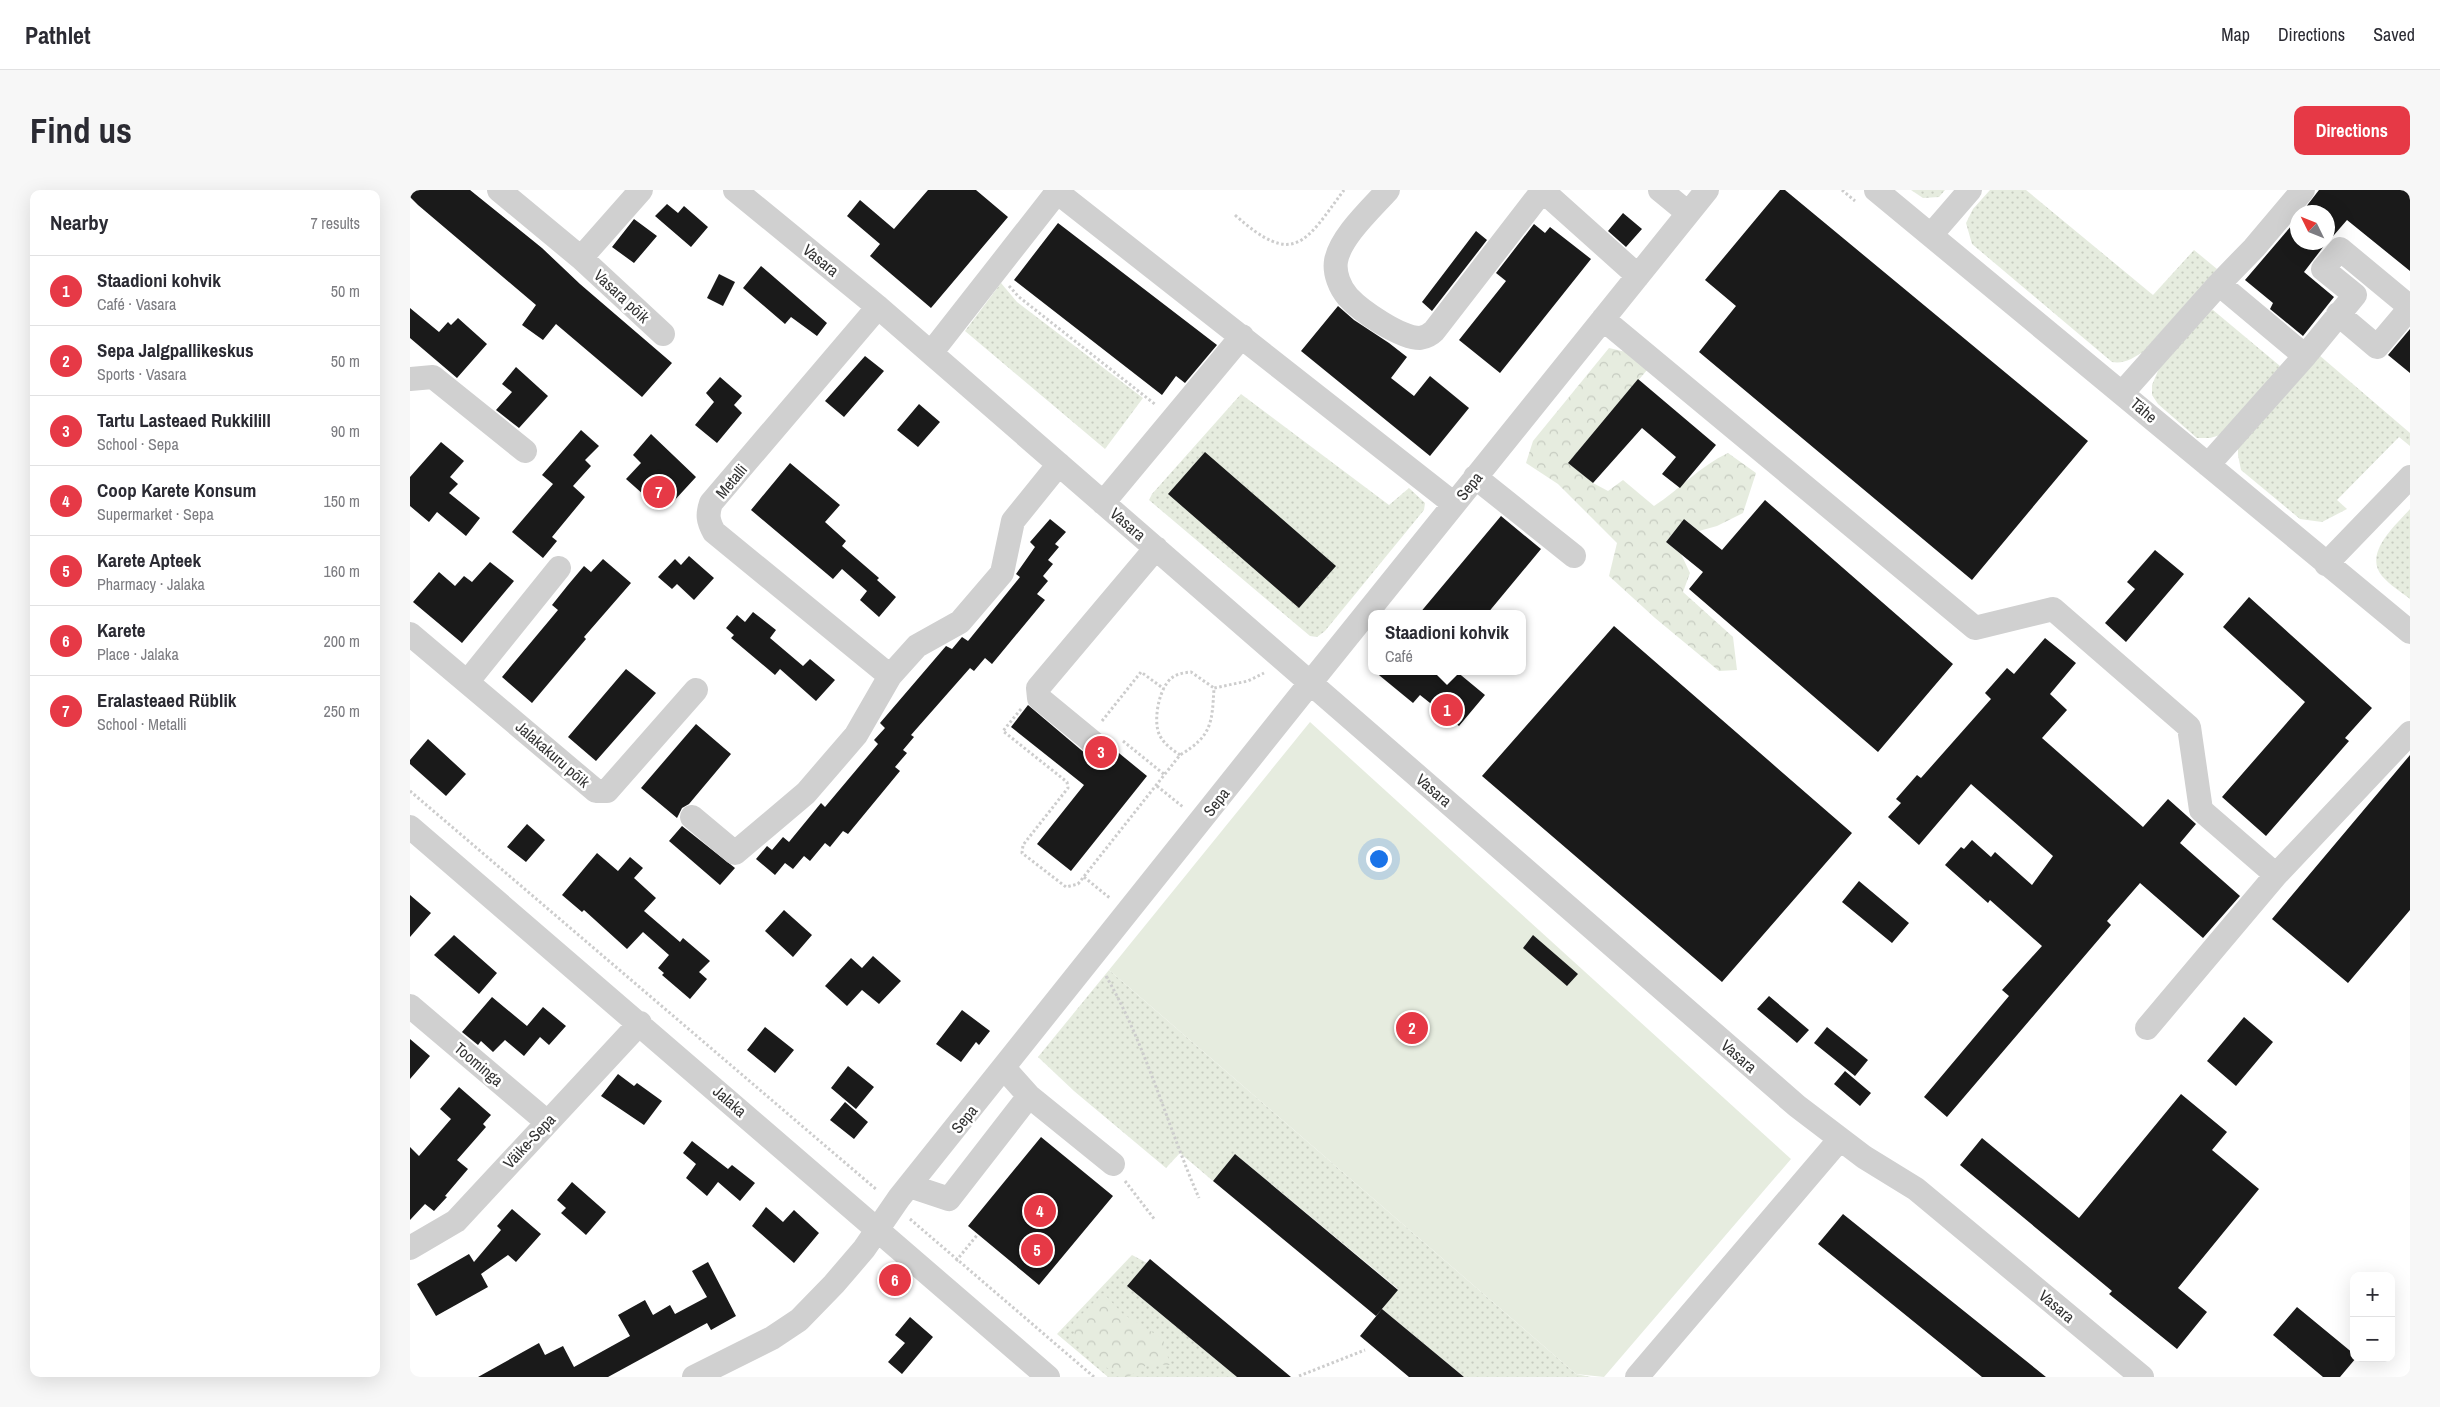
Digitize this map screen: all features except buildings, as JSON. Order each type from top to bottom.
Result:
[{"type":"street","name":"Vasara põik","points":[[499,190],[581,258],[663,334]]},
{"type":"street","name":"Vasara põik","points":[[581,258],[641,190]]},
{"type":"street","name":"Vasara","points":[[736,190],[878,307],[1797,1106],[1840,1139],[1916,1189],[2142,1377]]},
{"type":"street","points":[[1388,190],[1344,242],[1336,261],[1337,277],[1347,296],[1366,312],[1406,335],[1420,338],[1428,336],[1434,331],[1542,190],[1638,276]]},
{"type":"street","points":[[1660,190],[1688,214]]},
{"type":"street","name":"Sepa","points":[[1368,610],[1707,190]]},
{"type":"street","name":"Tähe","points":[[1876,190],[2123,392],[2326,564],[2410,632]]},
{"type":"street","points":[[1931,235],[1970,190]]},
{"type":"street","points":[[2123,392],[2219,284],[2254,248],[2303,190]]},
{"type":"street","points":[[931,353],[1057,192],[1454,504]]},
{"type":"street","points":[[2208,465],[2304,356],[2354,294],[2323,269],[2340,249],[2410,308],[2378,347],[2338,314]]},
{"type":"street","points":[[2219,284],[2304,356]]},
{"type":"street","name":"Metalli","points":[[878,307],[711,504],[707,514],[709,524],[714,532],[890,676]]},
{"type":"street","points":[[1604,319],[1975,628],[2053,609],[2189,727],[2201,810],[2276,875]]},
{"type":"street","points":[[1103,502],[1242,336]]},
{"type":"street","points":[[410,379],[433,377],[524,452]]},
{"type":"street","points":[[692,816],[735,853],[806,793],[856,735],[890,676],[917,646],[960,622],[1002,574],[1013,521],[1059,464]]},
{"type":"street","points":[[1475,477],[1574,556]]},
{"type":"street","points":[[2326,564],[2410,477]]},
{"type":"street","points":[[1110,739],[1039,698],[1038,688],[1156,548]]},
{"type":"street","points":[[468,681],[559,568]]},
{"type":"street","name":"Sepa","points":[[694,1377],[772,1338],[799,1320],[834,1284],[878,1230],[894,1205],[1368,610]]},
{"type":"street","name":"Jalakakuru põik","points":[[410,634],[596,791],[607,791],[696,690]]},
{"type":"street","points":[[2147,1028],[2276,875],[2410,733]]},
{"type":"street","name":"Jalaka","points":[[410,827],[640,1023],[1048,1377]]},
{"type":"street","name":"Toominga","points":[[410,1006],[547,1122]]},
{"type":"street","name":"Väike-Sepa","points":[[410,1248],[456,1221],[640,1023]]},
{"type":"street","points":[[1004,1068],[1029,1096],[1113,1164]]},
{"type":"street","points":[[910,1186],[949,1199],[1029,1096]]},
{"type":"street","points":[[1637,1377],[1840,1139]]},
{"type":"path","points":[[1235,215],[1254,232],[1273,243],[1288,245],[1298,242],[1316,228],[1344,190]]},
{"type":"path","points":[[996,270],[1019,297],[1173,419]]},
{"type":"path","points":[[1164,689],[1141,672],[1100,723],[1110,739],[1165,775]]},
{"type":"path","points":[[1180,756],[1168,747],[1160,736],[1156,722],[1167,682],[1178,673],[1191,672],[1214,688],[1248,681],[1264,672]]},
{"type":"path","points":[[1038,688],[1003,731],[1067,782],[1068,788],[1023,845],[1022,854],[1066,887],[1078,884],[1180,756],[1195,746],[1207,734],[1213,710],[1214,688]]},
{"type":"path","points":[[1157,786],[1187,811]]},
{"type":"path","points":[[410,791],[894,1205],[956,1261],[1094,1377]]},
{"type":"path","points":[[1103,971],[1118,996],[1158,1091],[1179,1153],[1199,1198]]},
{"type":"path","points":[[1113,1164],[1136,1198],[1155,1220]]},
{"type":"path","points":[[956,1261],[978,1234]]},
{"type":"path","points":[[1299,1376],[1365,1350]]},
{"type":"green space","points":[[1911,190],[1945,190],[1939,197],[1923,198]]},
{"type":"green space","points":[[1990,190],[2026,190],[2153,295],[2194,250],[2217,269],[2143,352],[2125,361],[2112,362],[1972,244],[1966,223],[1973,209]]},
{"type":"green space","points":[[1001,283],[1017,302],[1143,398],[1105,449],[965,331]]},
{"type":"green space","points":[[2213,310],[2280,366],[2278,375],[2224,434],[2210,438],[2197,438],[2158,404],[2152,395],[2152,385],[2160,366],[2207,312]]},
{"type":"green space","points":[[1609,348],[1626,352],[1647,370],[1569,463],[1593,483],[1608,491],[1623,480],[1654,506],[1708,464],[1728,453],[1756,473],[1743,513],[1717,526],[1699,531],[1684,519],[1666,542],[1681,554],[1690,573],[1683,592],[1733,637],[1737,670],[1719,671],[1655,618],[1609,576],[1617,543],[1558,484],[1526,463],[1533,441]]},
{"type":"green space","points":[[2319,355],[2410,433],[2410,446],[2399,437],[2337,500],[2347,509],[2322,522],[2300,519],[2241,470],[2238,455],[2238,446]]},
{"type":"green space","points":[[1241,394],[1389,505],[1409,488],[1425,503],[1424,510],[1325,631],[1317,637],[1310,636],[1149,500],[1152,494]]},
{"type":"green space","points":[[2410,509],[2410,599],[2382,576],[2377,567],[2376,558],[2390,531]]},
{"type":"green space","points":[[1310,722],[1791,1159],[1604,1377],[1576,1374],[1109,970]]},
{"type":"green space","points":[[1109,970],[1576,1374],[1591,1377],[1464,1377],[1382,1309],[1398,1289],[1235,1154],[1213,1181],[1180,1153],[1166,1168],[1074,1091],[1038,1057]]},
{"type":"green space","points":[[1132,1255],[1147,1263],[1127,1286],[1237,1377],[1108,1377],[1057,1334]]},
{"type":"green space","points":[[1103,1293],[1123,1314],[1163,1339],[1170,1365],[1148,1364],[1128,1377],[1121,1377],[1090,1357],[1075,1340],[1073,1323]]},
{"type":"place","name":"Eralasteaed Rüblik","points":[[659,492]]},
{"type":"place","name":"Staadioni kohvik","points":[[1447,710]]},
{"type":"place","name":"Tartu Lasteaed Rukkilill","points":[[1101,752]]},
{"type":"place","name":"Sepa Jalgpallikeskus","points":[[1412,1028]]},
{"type":"place","name":"Coop Karete Konsum","points":[[1040,1211]]},
{"type":"place","name":"Karete Apteek","points":[[1037,1250]]},
{"type":"place","name":"Karete","points":[[895,1280]]}]
